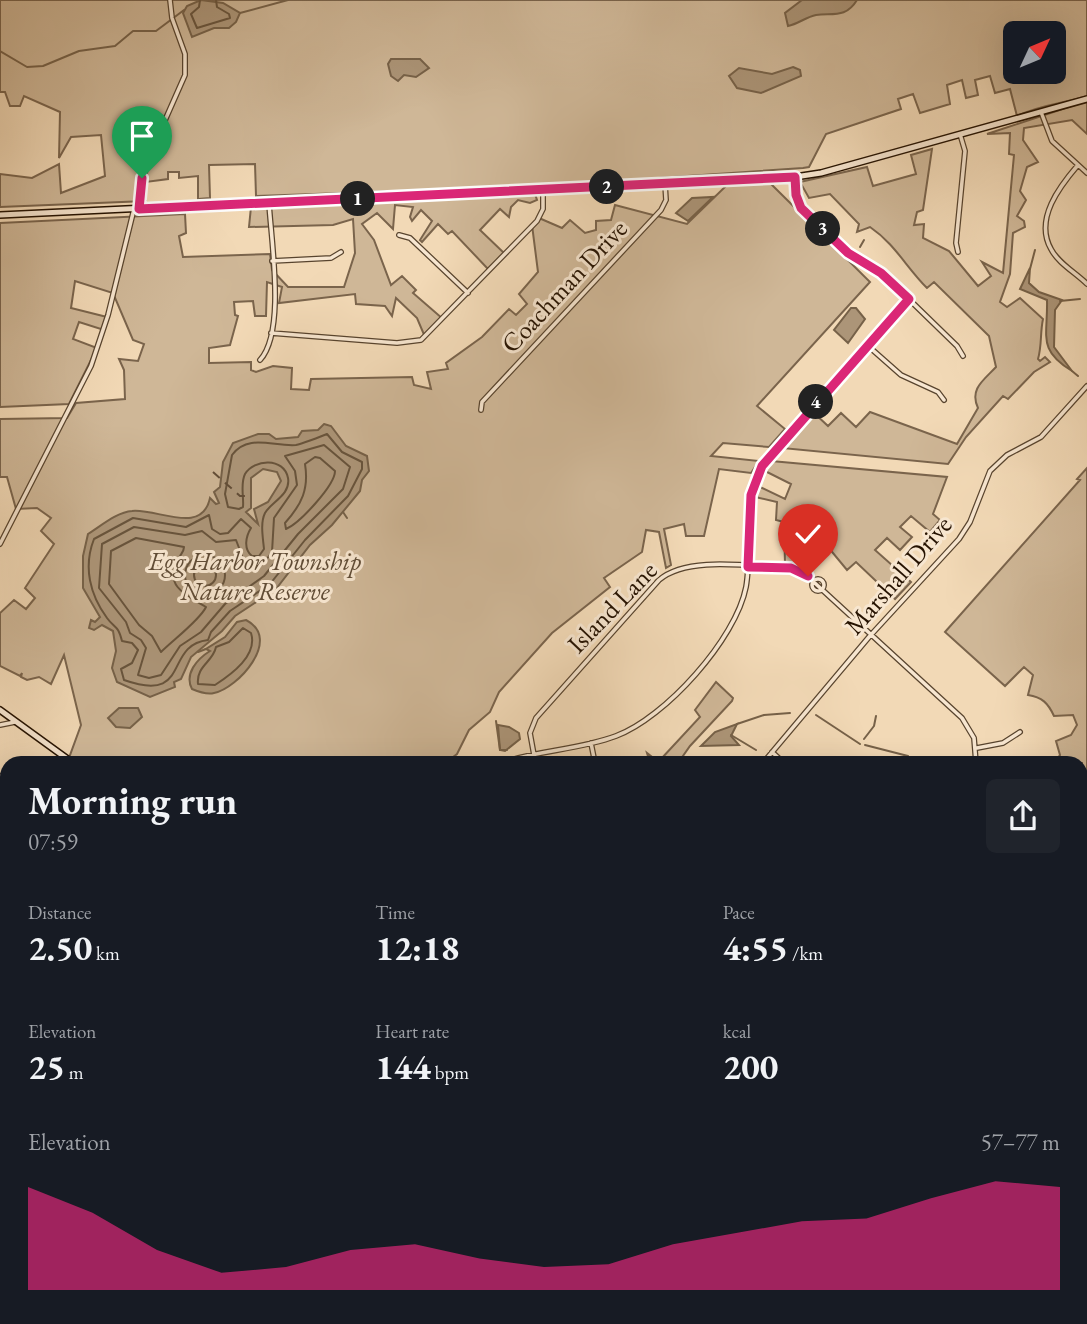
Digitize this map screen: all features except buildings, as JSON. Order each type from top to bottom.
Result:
[{"type":"main road","points":[[0,215],[795,177],[821,173],[1087,99]]},
{"type":"main road","points":[[0,710],[63,756]]},
{"type":"street","points":[[0,544],[94,359],[137,209],[147,161],[185,75],[182,44],[172,16],[170,0]]},
{"type":"street","points":[[1041,112],[1050,138],[1087,173]]},
{"type":"street","points":[[958,252],[956,243],[965,151],[960,134]]},
{"type":"street","points":[[1078,165],[1053,196],[1047,237],[1054,253],[1087,284]]},
{"type":"street","points":[[795,177],[796,195],[801,208],[848,253],[881,273],[957,346],[963,356]]},
{"type":"street","name":"Coachman Drive","points":[[481,410],[482,402],[661,210],[666,202],[665,184]]},
{"type":"street","points":[[271,333],[409,343],[427,335],[537,221],[542,209],[543,190]]},
{"type":"street","points":[[260,360],[267,352],[274,314],[269,203]]},
{"type":"street","points":[[399,235],[410,238],[468,293]]},
{"type":"street","points":[[272,261],[331,258],[341,252]]},
{"type":"street","points":[[530,756],[592,743],[637,727],[671,699],[729,631],[742,601],[748,567],[749,511],[759,472],[774,450],[909,299]]},
{"type":"street","points":[[867,345],[901,374],[938,392],[944,400]]},
{"type":"street","name":"Marshall Drive","points":[[769,756],[872,634],[963,534],[984,483],[996,466],[1041,437],[1087,386]]},
{"type":"street","name":"Island Lane","points":[[534,755],[530,733],[534,721],[661,578],[677,569],[694,565],[791,568],[814,581],[823,581],[822,590]]},
{"type":"street","name":"Island Lane","points":[[814,581],[815,590],[822,590],[962,718],[972,733],[976,748]]},
{"type":"street","points":[[0,725],[15,722]]},
{"type":"street","points":[[976,756],[976,748],[1003,743],[1020,732]]},
{"type":"street","points":[[592,743],[594,756]]},
{"type":"street","points":[[772,752],[776,756]]},
{"type":"green space","points":[[0,0],[1087,0],[1087,96],[1017,116],[1010,89],[995,93],[990,76],[975,80],[978,95],[966,98],[962,80],[947,85],[950,104],[920,113],[913,94],[898,99],[901,109],[826,134],[809,167],[659,178],[659,182],[256,196],[255,164],[209,165],[210,198],[198,199],[198,176],[179,178],[179,172],[168,172],[168,179],[145,182],[146,201],[0,207],[0,174],[32,178],[59,164],[61,193],[105,176],[101,135],[71,137],[59,158],[60,112],[24,96],[20,106],[10,106],[5,92],[0,92]]},
{"type":"green space","points":[[1087,101],[1087,134],[1072,120],[1024,128],[1023,140],[1038,162],[1027,167],[1020,191],[1026,200],[1017,216],[1024,221],[1025,227],[1013,233],[1010,274],[1000,302],[1007,307],[1020,298],[1043,319],[1038,359],[1040,361],[1045,357],[1050,362],[1034,372],[1008,399],[1003,396],[966,437],[948,464],[782,448],[813,412],[828,426],[841,413],[856,427],[870,412],[957,444],[978,408],[975,395],[977,390],[996,367],[989,336],[934,282],[927,288],[879,234],[870,227],[857,232],[859,224],[830,194],[809,198],[800,182],[867,167],[873,186],[916,174],[911,155],[932,149],[923,210],[917,212],[914,225],[924,224],[923,238],[949,251],[978,286],[991,276],[982,262],[1003,273],[1014,155],[1009,154],[1010,133],[987,134]]},
{"type":"green space","name":"Egg Harbor Township Nature Reserve","points":[[769,182],[870,282],[757,406],[785,429],[769,447],[723,443],[711,456],[759,461],[751,473],[719,469],[704,536],[686,536],[684,524],[664,529],[671,565],[666,568],[659,532],[646,530],[642,552],[604,578],[610,587],[552,633],[499,692],[490,712],[469,730],[454,756],[70,756],[81,725],[64,655],[51,684],[39,677],[27,680],[21,677],[22,673],[20,676],[0,666],[0,613],[14,600],[26,609],[35,598],[25,588],[54,544],[41,531],[51,518],[37,508],[16,509],[7,477],[0,477],[0,419],[67,418],[76,403],[125,399],[124,370],[119,359],[138,361],[144,344],[133,340],[113,293],[75,281],[71,308],[107,317],[104,330],[79,322],[73,339],[97,348],[69,404],[0,407],[0,223],[185,214],[186,233],[179,236],[183,257],[270,254],[272,270],[288,287],[344,287],[355,253],[353,219],[333,225],[249,227],[251,207],[535,194],[537,200],[530,203],[518,200],[511,207],[509,217],[500,209],[480,230],[504,253],[488,269],[452,231],[448,234],[438,224],[422,242],[420,240],[432,221],[421,210],[412,221],[410,217],[413,207],[395,205],[393,229],[377,213],[362,224],[374,240],[391,285],[402,276],[416,290],[413,293],[443,319],[425,337],[417,318],[396,298],[392,316],[385,306],[356,304],[355,294],[279,303],[282,287],[267,282],[266,316],[255,316],[253,301],[234,302],[235,315],[238,316],[230,345],[209,348],[209,363],[251,362],[251,370],[256,372],[273,366],[292,368],[291,389],[309,390],[311,379],[412,377],[414,385],[431,389],[427,372],[448,369],[446,363],[482,337],[509,309],[516,315],[527,304],[519,294],[538,272],[532,225],[539,218],[562,228],[570,220],[585,233],[596,230],[596,221],[611,220],[615,205],[687,224],[728,184]]},
{"type":"green space","points":[[771,461],[947,477],[933,514],[940,520],[930,532],[911,516],[900,527],[912,537],[900,550],[887,538],[875,550],[911,582],[895,599],[856,562],[847,570],[814,530],[803,541],[793,565],[785,564],[784,522],[776,520],[777,502],[755,497],[758,486],[785,499],[791,484],[765,471]]},
{"type":"green space","points":[[1087,468],[1087,756],[1059,756],[1056,741],[1071,735],[1077,725],[1073,715],[1054,716],[1044,701],[1028,695],[1033,675],[1024,667],[1005,686],[945,632],[1080,480],[1077,479]]},
{"type":"green space","points":[[716,682],[733,698],[683,756],[664,756],[700,717],[695,710]]},
{"type":"water","points":[[201,0],[223,3],[240,13],[236,22],[229,28],[214,28],[192,37],[183,13],[187,6]]},
{"type":"water","points":[[802,0],[857,0],[844,12],[816,15],[788,26],[785,13]]},
{"type":"water","points":[[391,59],[420,59],[429,68],[416,77],[404,75],[398,81],[391,76],[388,64]]},
{"type":"water","points":[[793,67],[800,70],[801,76],[761,93],[737,88],[729,76],[739,68],[772,74]]},
{"type":"water","points":[[713,197],[688,221],[676,213],[692,198]]},
{"type":"water","points":[[1030,268],[1029,283],[1039,292],[1062,300],[1055,310],[1054,347],[1072,371],[1053,356],[1049,349],[1046,333],[1047,300],[1020,289]]},
{"type":"water","points":[[851,308],[856,308],[865,319],[848,343],[834,330]]},
{"type":"water","points":[[324,424],[331,426],[346,446],[367,456],[369,471],[362,480],[360,491],[332,525],[310,545],[276,589],[235,616],[222,631],[191,657],[181,679],[174,682],[175,687],[150,697],[117,682],[112,668],[116,651],[113,631],[102,625],[94,630],[89,628],[91,620],[95,622],[100,617],[83,588],[83,556],[88,534],[115,517],[132,511],[177,518],[198,516],[210,498],[216,504],[219,503],[214,492],[220,487],[223,462],[233,443],[258,434],[269,434],[276,439],[298,437],[302,431],[318,430]],"holes":[[[263,469],[277,472],[281,481],[268,502],[254,509],[258,524],[246,512],[251,508],[251,478]]]},
{"type":"water","points":[[246,620],[256,628],[260,639],[258,650],[244,673],[234,683],[214,693],[192,689],[191,672],[196,663],[210,651],[206,649],[225,637],[237,622]]},
{"type":"water","points":[[119,708],[138,708],[142,717],[130,728],[116,727],[108,718]]},
{"type":"water","points":[[737,724],[731,736],[739,745],[701,746],[715,732]]},
{"type":"water","points":[[498,725],[519,733],[520,739],[505,751],[500,750]]},
{"type":"waterway","points":[[240,13],[288,0]]},
{"type":"waterway","points":[[0,51],[27,67],[43,66],[79,51],[115,46],[133,31],[156,31],[184,10]]},
{"type":"waterway","points":[[860,247],[864,240]]},
{"type":"waterway","points":[[1030,269],[1035,250]]},
{"type":"waterway","points":[[1060,301],[1080,299]]},
{"type":"waterway","points":[[1072,371],[1078,376]]},
{"type":"waterway","points":[[343,512],[347,518]]},
{"type":"waterway","points":[[198,652],[206,649]]},
{"type":"waterway","points":[[737,724],[764,715],[790,713]]},
{"type":"waterway","points":[[816,715],[860,744]]},
{"type":"waterway","points":[[864,739],[874,726],[876,716]]},
{"type":"waterway","points":[[496,721],[500,750],[507,750]]},
{"type":"waterway","points":[[731,735],[756,750]]},
{"type":"waterway","points":[[865,745],[908,756]]},
{"type":"ferry route","points":[[213,472],[240,496],[251,496]]},
{"type":"route","points":[[142,178],[139,209],[795,177],[796,195],[801,208],[848,253],[881,273],[909,299],[774,450],[755,481],[749,511],[748,567],[791,568],[808,576]]}]
